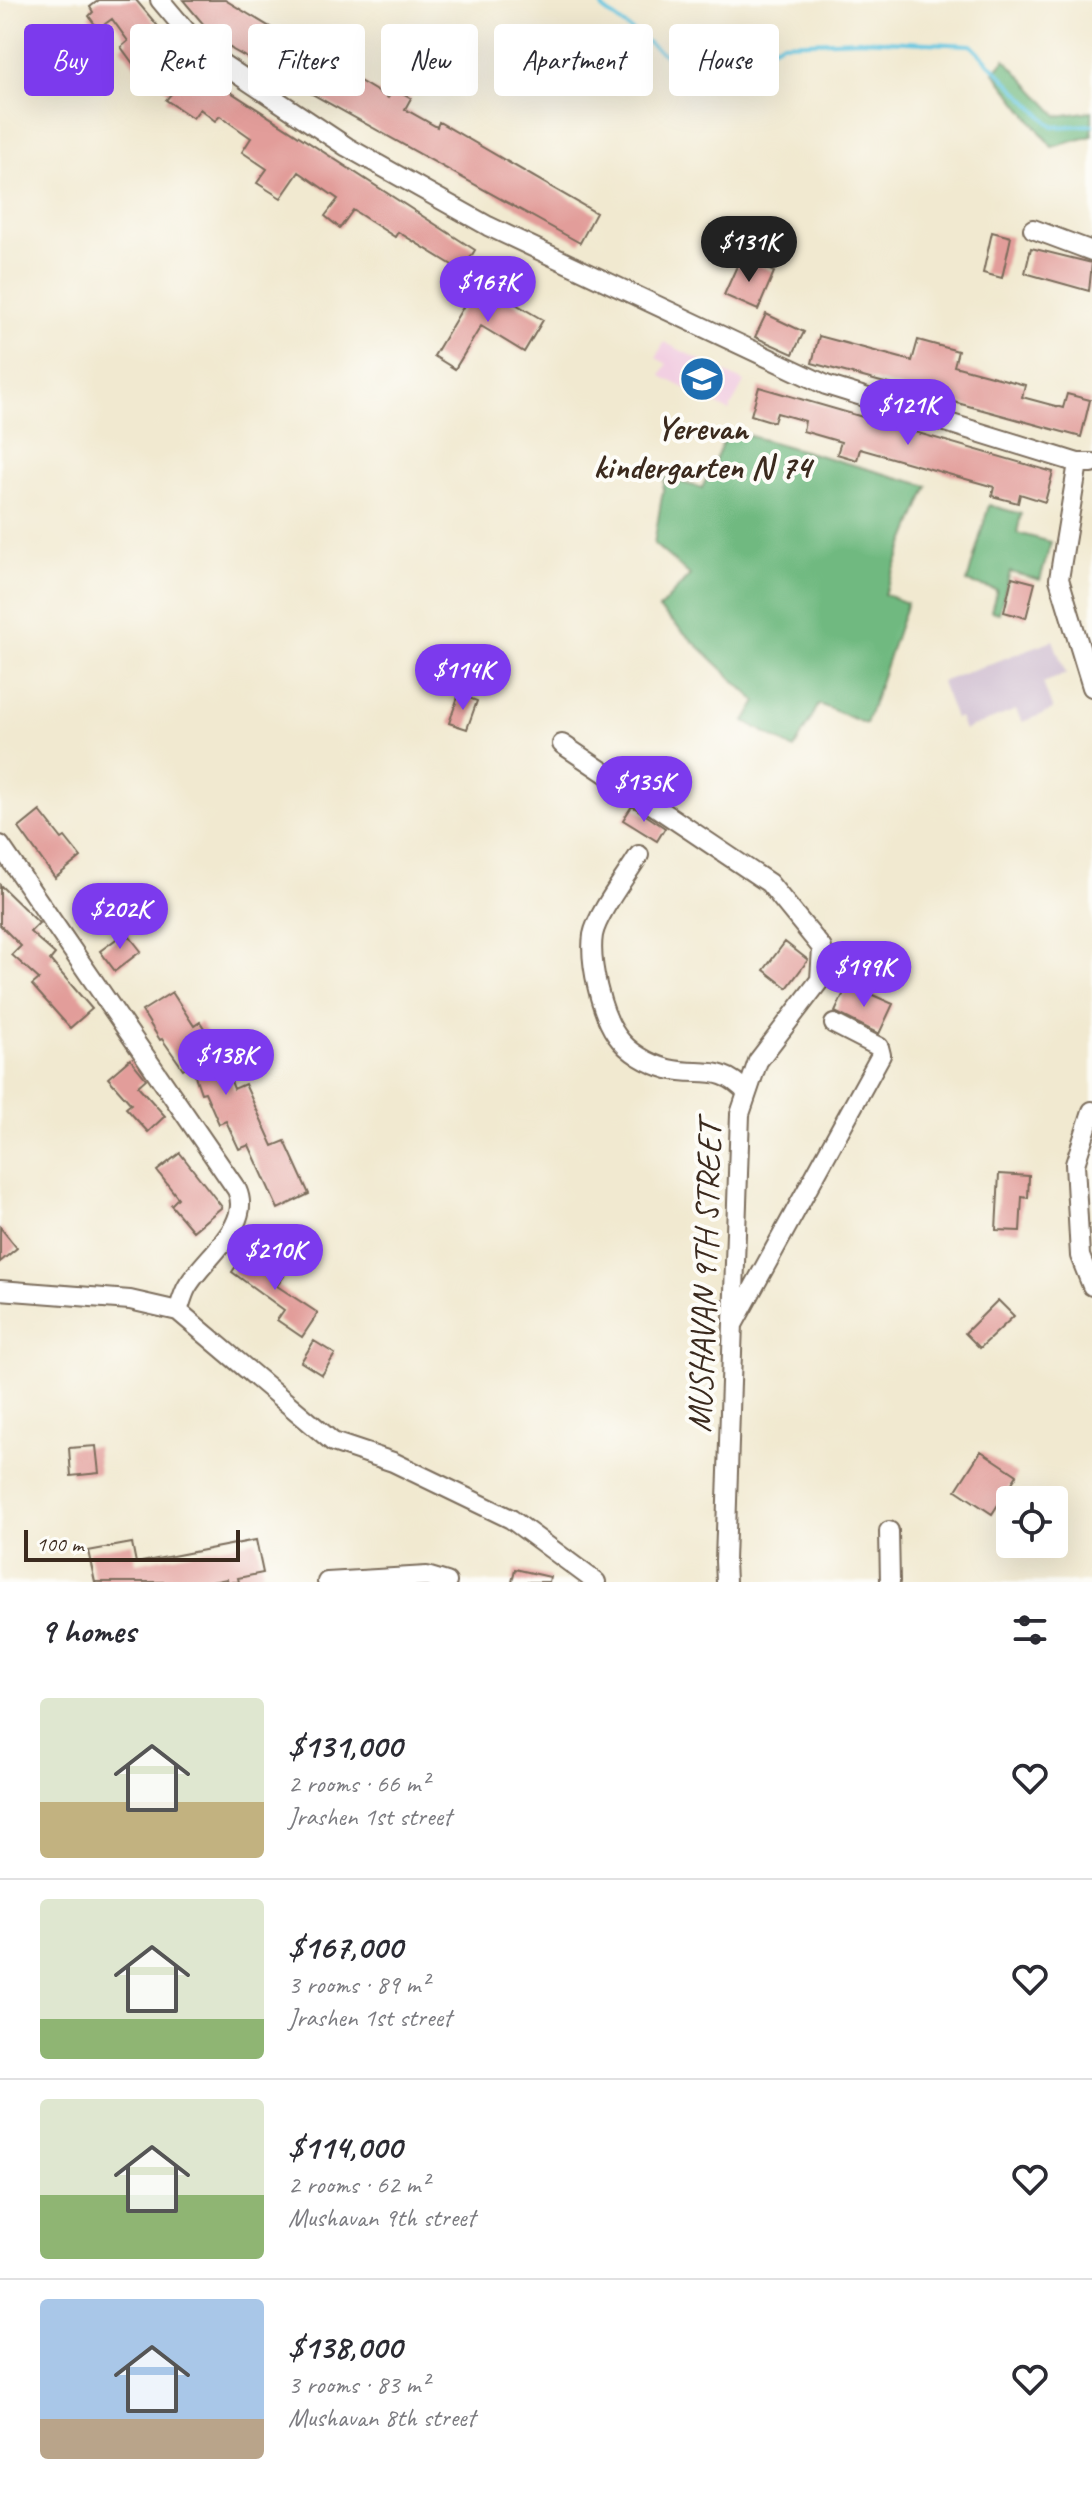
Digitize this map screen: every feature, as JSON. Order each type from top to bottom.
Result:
[{"type":"street","points":[[160,0],[203,51],[347,147],[488,226],[826,385],[1085,463],[1059,579],[1092,687]]},
{"type":"street","points":[[1033,229],[1092,251]]},
{"type":"street","name":"MUSHAVAN 9TH STREET","points":[[562,744],[769,883],[822,948],[820,980],[758,1061],[740,1114],[726,1582]]},
{"type":"street","points":[[0,845],[237,1190],[241,1201],[236,1223],[187,1287],[178,1311]]},
{"type":"street","points":[[639,855],[594,933],[593,967],[616,1035],[630,1050],[651,1062],[669,1069],[724,1074],[736,1080],[747,1093]]},
{"type":"street","points":[[733,1325],[881,1055],[879,1047],[834,1024]]},
{"type":"street","points":[[1092,1111],[1075,1164],[1080,1256],[1092,1286]]},
{"type":"street","points":[[0,1290],[130,1300],[178,1311],[333,1442],[393,1462],[511,1519],[596,1582]]},
{"type":"street","points":[[889,1531],[890,1582]]},
{"type":"street","points":[[331,1582],[427,1576],[447,1582]]},
{"type":"shaded area","name":"Yerevan kindergarten N 74","points":[[664,342],[744,382],[729,411],[661,376],[667,364],[656,358]]},
{"type":"shaded area","points":[[1053,640],[1066,674],[1043,683],[1053,710],[1022,722],[1016,710],[964,730],[959,717],[955,718],[941,682]]},
{"type":"green space","points":[[1005,59],[1058,116],[1092,111],[1092,136],[1052,147],[994,72]]},
{"type":"green space","points":[[729,430],[928,486],[884,594],[907,603],[866,724],[819,704],[794,749],[745,721],[757,702],[659,609],[690,575],[654,544],[665,478],[702,488]]},
{"type":"green space","points":[[989,505],[1021,514],[1017,533],[1051,542],[1040,580],[1010,572],[999,613],[991,611],[997,590],[967,582]]},
{"type":"building","points":[[99,0],[136,0],[156,24],[130,24],[130,59],[121,47],[128,41],[112,19],[105,24],[95,24],[89,16],[93,12],[90,7]]},
{"type":"building","points":[[183,0],[225,0],[265,24],[248,24],[248,58],[232,49],[232,24],[203,24]]},
{"type":"building","points":[[365,84],[388,98],[408,96],[411,98],[405,109],[437,127],[439,122],[596,213],[580,243],[316,96],[365,96]]},
{"type":"building","points":[[232,93],[475,250],[462,271],[398,232],[395,237],[353,210],[340,228],[325,216],[338,199],[299,172],[281,198],[257,183],[267,169],[242,152],[251,138],[220,116],[215,121],[200,109],[193,118],[166,100],[169,96],[232,96]]},
{"type":"building","points":[[992,232],[1011,237],[1002,278],[983,273]]},
{"type":"building","points":[[1031,248],[1092,263],[1089,291],[1025,273]]},
{"type":"building","points":[[741,257],[774,272],[758,310],[724,295]]},
{"type":"building","points":[[478,282],[543,320],[524,352],[481,326],[455,369],[434,356]]},
{"type":"building","points":[[766,314],[804,332],[793,354],[755,337]]},
{"type":"building","points":[[819,336],[912,361],[918,340],[958,351],[954,366],[1025,385],[1022,397],[1063,408],[1067,394],[1090,400],[1081,437],[812,363]]},
{"type":"building","points":[[759,387],[1053,472],[1045,502],[1020,494],[1018,503],[992,496],[994,487],[860,449],[857,460],[837,454],[841,442],[803,431],[805,421],[777,413],[774,422],[751,415]]},
{"type":"building","points":[[1012,577],[1035,583],[1026,618],[1004,612]]},
{"type":"building","points":[[459,694],[477,701],[467,729],[449,723]]},
{"type":"building","points":[[632,806],[665,828],[657,841],[623,820]]},
{"type":"building","points":[[40,811],[81,857],[55,878],[19,828]]},
{"type":"building","points":[[0,885],[39,923],[30,932],[55,954],[50,960],[92,1009],[70,1028],[32,985],[39,979],[12,955],[21,946],[0,925]]},
{"type":"building","points":[[126,932],[141,951],[115,971],[100,951]]},
{"type":"building","points":[[785,942],[808,960],[787,988],[764,970]]},
{"type":"building","points":[[848,984],[893,1004],[879,1034],[835,1012]]},
{"type":"building","points":[[172,992],[194,1026],[200,1022],[221,1054],[234,1089],[245,1084],[273,1146],[285,1141],[309,1194],[278,1209],[249,1145],[239,1149],[226,1121],[219,1124],[205,1092],[201,1093],[191,1064],[183,1069],[160,1040],[142,1011]]},
{"type":"building","points":[[130,1059],[146,1079],[138,1086],[165,1116],[148,1132],[126,1108],[131,1104],[108,1078]]},
{"type":"building","points":[[180,1153],[222,1207],[193,1231],[171,1205],[178,1198],[157,1171]]},
{"type":"building","points":[[999,1174],[1029,1176],[1028,1198],[1022,1197],[1020,1231],[996,1230]]},
{"type":"building","points":[[0,1227],[17,1248],[0,1262]]},
{"type":"building","points":[[248,1249],[284,1276],[277,1286],[318,1313],[302,1337],[277,1320],[284,1310],[232,1272]]},
{"type":"building","points":[[998,1300],[1014,1316],[980,1348],[965,1333]]},
{"type":"building","points":[[314,1341],[335,1354],[322,1375],[301,1362]]},
{"type":"building","points":[[96,1446],[99,1473],[71,1476],[69,1448]]},
{"type":"building","points":[[981,1451],[1017,1475],[1010,1486],[996,1486],[996,1508],[992,1514],[956,1490]]},
{"type":"building","points":[[256,1540],[263,1573],[238,1578],[239,1582],[228,1582],[227,1579],[212,1582],[95,1582],[88,1551],[132,1543],[136,1563]]},
{"type":"building","points":[[515,1569],[550,1577],[549,1582],[512,1582]]},
{"type":"waterway","points":[[598,0],[604,10],[701,82],[782,43],[861,40],[971,45],[1053,127],[1092,125]]},
{"type":"place","name":"Yerevan kindergarten N 74","points":[[702,379]]}]
